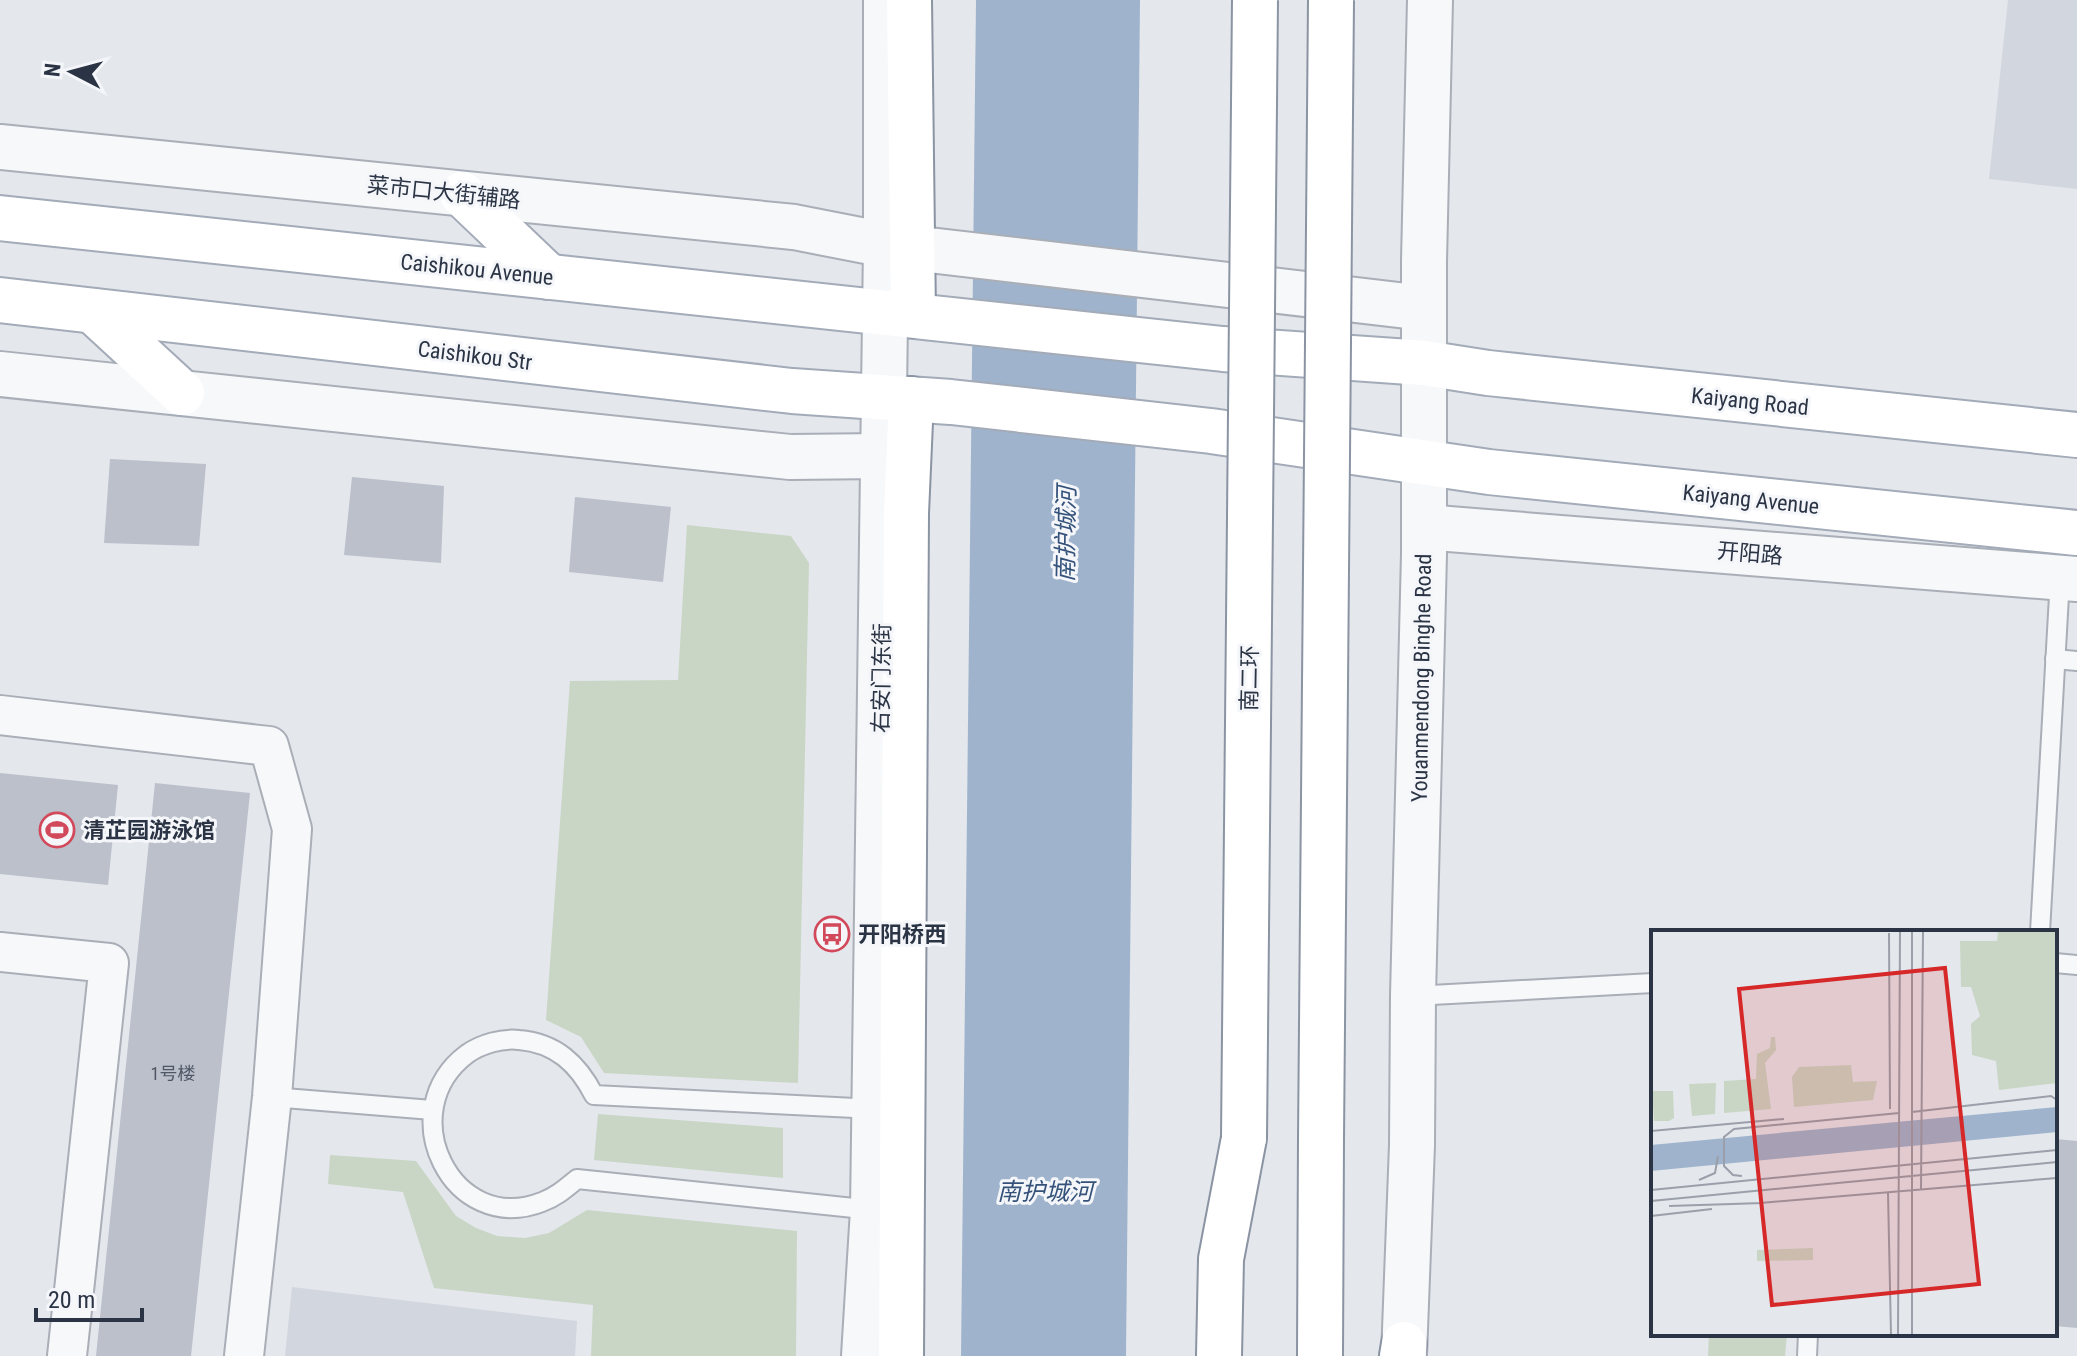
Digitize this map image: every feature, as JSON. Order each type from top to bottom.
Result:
[{"type":"main road","points":[[909,0],[900,246],[917,315]]},
{"type":"main road","name":"南二环","points":[[1244,1356],[1255,0]]},
{"type":"main road","points":[[1320,1356],[1331,0]]},
{"type":"main road","points":[[462,194],[549,277]]},
{"type":"main road","name":"Caishikou Avenue","points":[[0,218],[1223,349]]},
{"type":"main road","name":"Caishikou Str","points":[[0,300],[792,391],[915,399],[1211,431]]},
{"type":"main road","points":[[93,311],[182,393]]},
{"type":"main road","name":"Kaiyang Road","points":[[1223,349],[1424,363],[1488,373],[2077,435]]},
{"type":"main road","points":[[901,1356],[906,513],[915,399]]},
{"type":"main road","name":"Kaiyang Avenue","points":[[1211,431],[1505,474],[2077,533]]},
{"type":"main road","points":[[1219,1356],[1221,1259],[1244,1138]]},
{"type":"street","points":[[886,0],[900,246]]},
{"type":"street","name":"Youanmendong Binghe Road","points":[[1403,1352],[1412,1145],[1430,0]]},
{"type":"street","name":"菜市口大街辅路","points":[[0,147],[794,227],[900,246],[1424,308]]},
{"type":"street","name":"右安门东街","points":[[864,1356],[873,1210],[883,456],[915,399],[917,315]]},
{"type":"street","points":[[0,374],[790,457],[883,456]]},
{"type":"street","name":"开阳路","points":[[1424,527],[2068,578]]},
{"type":"street","points":[[0,715],[269,746],[292,829],[272,1097],[244,1356]]},
{"type":"street","points":[[0,952],[109,963],[67,1356]]},
{"type":"lane","points":[[2040,930],[2055,659],[2068,578]]},
{"type":"lane","points":[[2055,659],[2077,661]]},
{"type":"lane","points":[[2057,963],[2077,965]]},
{"type":"lane","points":[[1413,996],[1651,983]]},
{"type":"lane","points":[[873,1210],[577,1179],[556,1196],[539,1204],[502,1206],[469,1194],[444,1169],[431,1129],[432,1110],[442,1081],[456,1062],[489,1043],[512,1039],[533,1041],[562,1055],[585,1077],[594,1095],[875,1109]]},
{"type":"lane","points":[[272,1097],[432,1110]]},
{"type":"lane","points":[[1807,1356],[1808,1336]]},
{"type":"shaded area","points":[[2008,0],[2077,0],[2077,189],[1989,179]]},
{"type":"shaded area","points":[[292,1287],[577,1321],[575,1356],[285,1356]]},
{"type":"green space","points":[[687,525],[791,536],[809,563],[798,1083],[604,1073],[581,1037],[546,1020],[570,681],[678,680]]},
{"type":"green space","points":[[598,1114],[783,1128],[783,1178],[594,1160]]},
{"type":"green space","points":[[330,1155],[416,1161],[456,1216],[497,1236],[525,1238],[549,1233],[587,1210],[797,1231],[796,1356],[591,1356],[593,1305],[434,1288],[403,1192],[328,1184]]},
{"type":"green space","points":[[1709,1336],[1787,1336],[1785,1356],[1708,1356]]},
{"type":"water","name":"南护城河","points":[[976,0],[1140,0],[1126,1356],[961,1356]]},
{"type":"building","points":[[110,459],[206,464],[199,546],[104,543]]},
{"type":"building","points":[[352,477],[444,486],[441,563],[344,555]]},
{"type":"building","points":[[575,497],[671,507],[663,582],[569,572]]},
{"type":"building","name":"清芷园游泳馆","points":[[0,773],[118,785],[108,885],[0,874]]},
{"type":"building","points":[[155,783],[250,793],[191,1356],[96,1356]]},
{"type":"building","points":[[2057,1139],[2077,1141],[2077,1328],[2057,1326]]},
{"type":"place","name":"清芷园游泳馆","points":[[57,830]]},
{"type":"place","name":"开阳桥西","points":[[832,934]]}]
